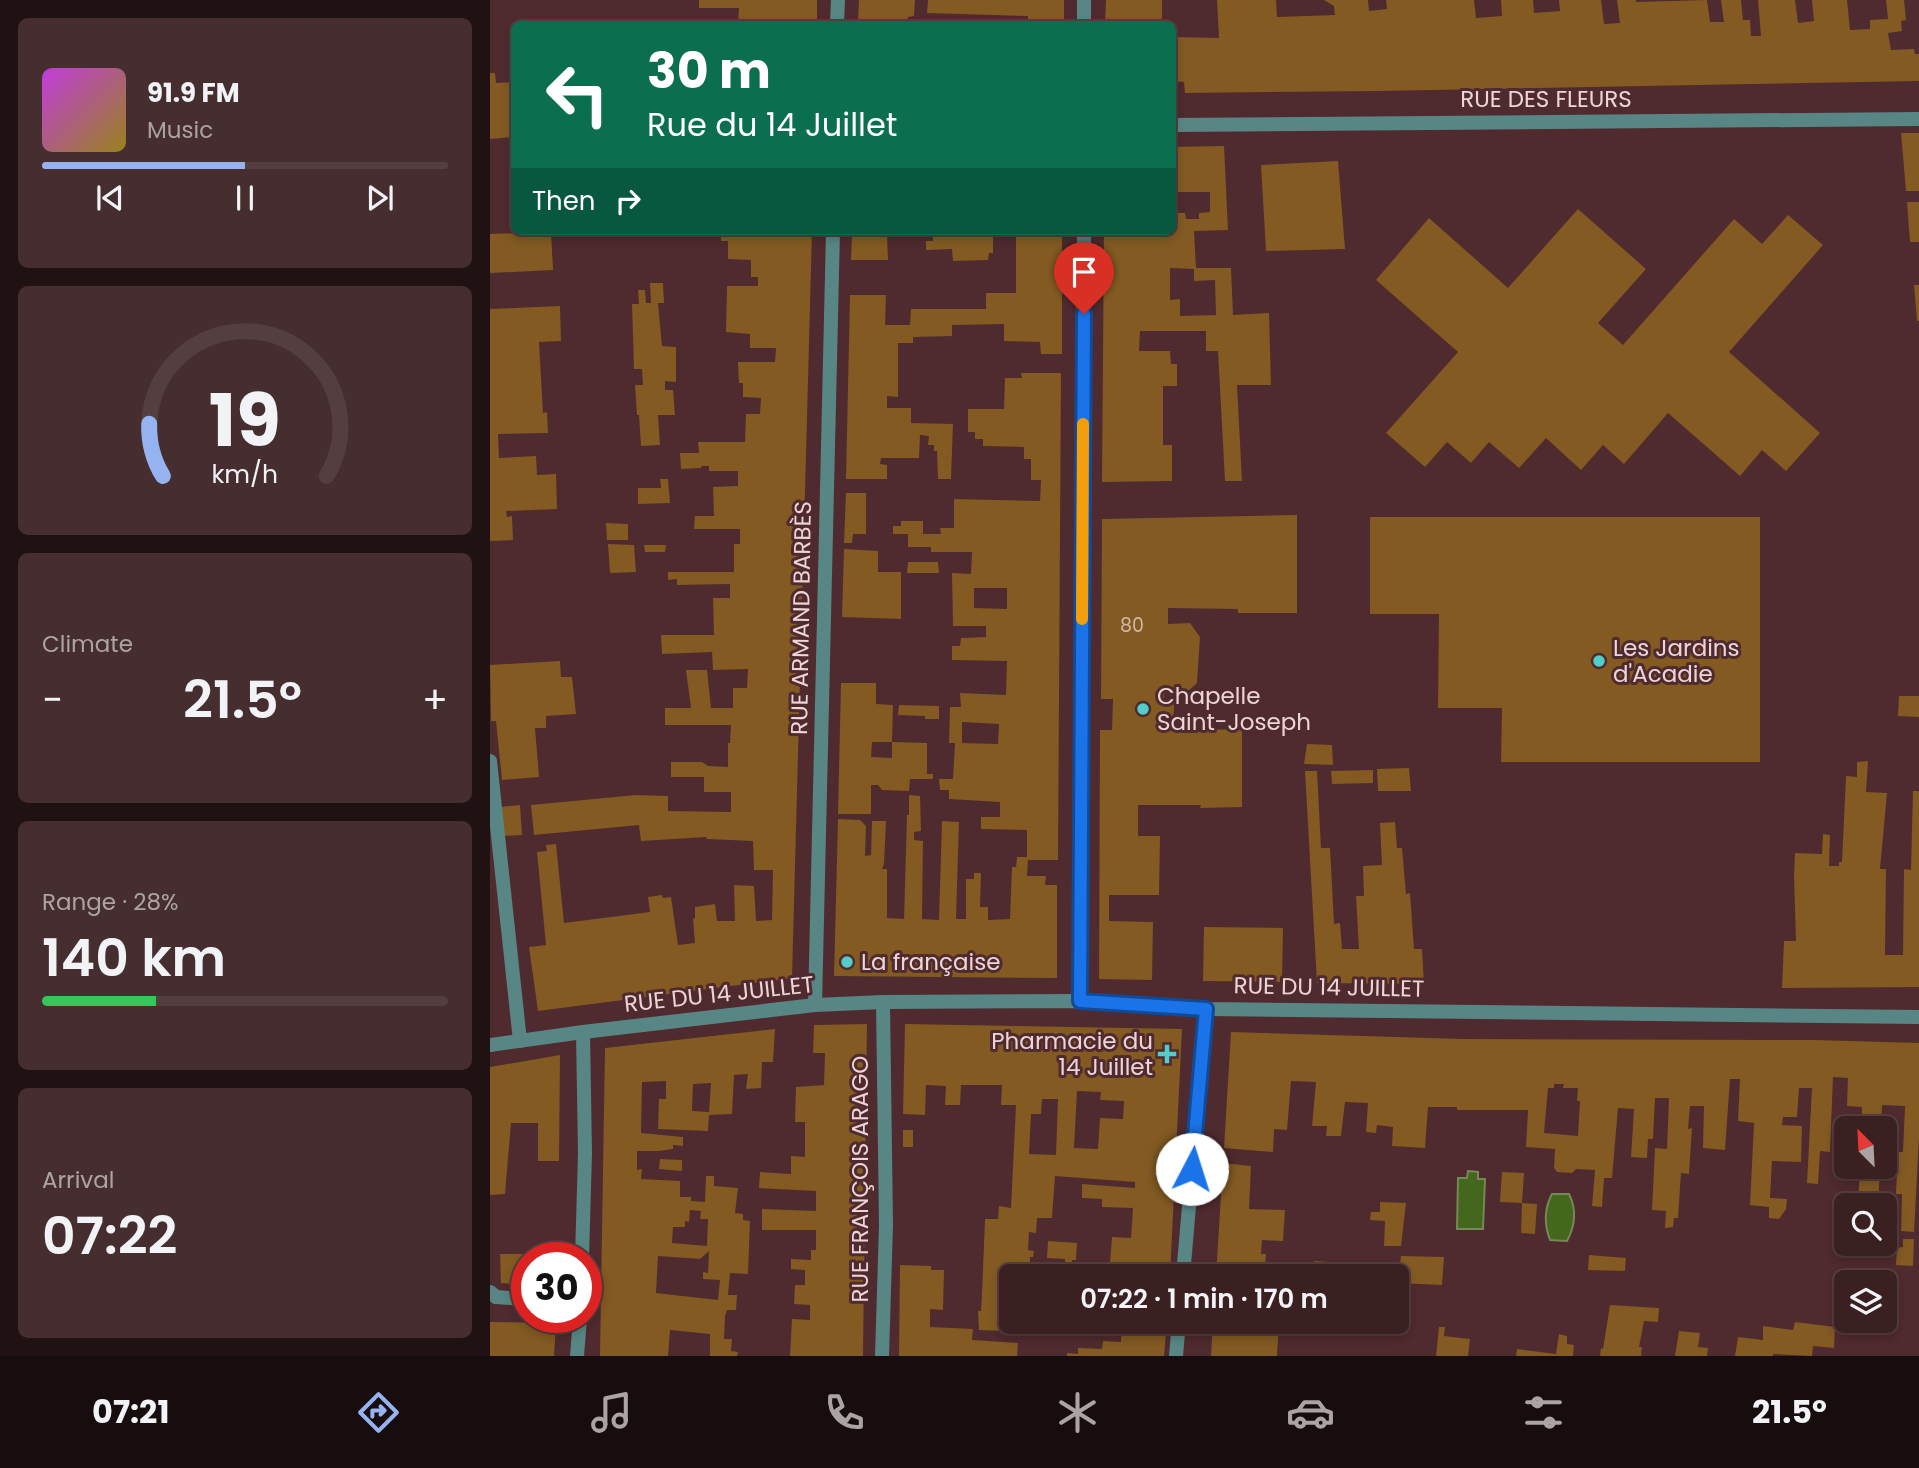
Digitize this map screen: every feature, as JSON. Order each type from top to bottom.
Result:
[{"type":"street","points":[[837,21],[838,0]]},
{"type":"street","points":[[1084,0],[1084,21]]},
{"type":"street","name":"RUE DES FLEURS","points":[[1176,125],[1919,119]]},
{"type":"street","name":"RUE ARMAND BARBÈS","points":[[815,1006],[833,235]]},
{"type":"street","points":[[1080,1001],[1084,235]]},
{"type":"street","points":[[490,761],[520,1041]]},
{"type":"street","name":"RUE DU 14 JUILLET","points":[[490,1045],[815,1006],[883,1002],[1080,1001],[1206,1009],[1919,1017]]},
{"type":"street","name":"RUE FRANÇOIS ARAGO","points":[[882,1356],[886,1225],[883,1002]]},
{"type":"street","points":[[1184,1264],[1206,1009]]},
{"type":"street","points":[[582,1242],[585,1153],[583,1032]]},
{"type":"street","points":[[490,1292],[496,1297],[511,1298]]},
{"type":"street","points":[[577,1356],[579,1333]]},
{"type":"street","points":[[1176,1356],[1178,1334]]},
{"type":"shaded area","points":[[1468,1171],[1478,1172],[1478,1179],[1485,1179],[1483,1229],[1457,1229],[1458,1178],[1467,1178]]},
{"type":"shaded area","points":[[1552,1194],[1569,1194],[1572,1200],[1574,1218],[1567,1241],[1550,1240],[1548,1234],[1546,1211]]},
{"type":"building","points":[[699,0],[817,0],[817,21],[738,21],[739,8],[699,8]]},
{"type":"building","points":[[859,0],[915,0],[914,16],[908,17],[907,21],[858,21]]},
{"type":"building","points":[[928,0],[1064,0],[1064,21],[1028,21],[1028,16],[927,13]]},
{"type":"building","points":[[1106,0],[1162,0],[1162,21],[1105,21]]},
{"type":"building","points":[[1217,0],[1276,0],[1277,17],[1335,15],[1334,6],[1324,0],[1368,0],[1369,11],[1387,9],[1386,0],[1474,0],[1476,18],[1502,16],[1501,0],[1533,0],[1534,13],[1560,11],[1559,0],[1601,0],[1604,24],[1620,23],[1617,0],[1707,0],[1710,22],[1724,22],[1721,0],[1741,0],[1743,20],[1750,20],[1751,36],[1761,36],[1758,0],[1795,0],[1798,23],[1814,21],[1812,0],[1847,0],[1850,30],[1870,29],[1870,20],[1888,19],[1886,0],[1904,0],[1906,20],[1901,21],[1902,31],[1888,33],[1891,50],[1914,49],[1915,54],[1919,54],[1919,81],[1185,93],[1184,82],[1176,81],[1176,37],[1219,38]]},
{"type":"building","points":[[490,73],[495,73],[496,83],[511,82],[511,137],[490,139]]},
{"type":"building","points":[[1901,133],[1919,133],[1919,191],[1906,191]]},
{"type":"building","points":[[1224,146],[1228,230],[1194,231],[1196,268],[1231,268],[1233,315],[1269,313],[1271,385],[1237,385],[1242,481],[1225,481],[1218,351],[1206,351],[1206,331],[1140,331],[1139,351],[1170,351],[1171,364],[1177,364],[1177,386],[1163,386],[1163,445],[1172,445],[1172,481],[1102,482],[1104,235],[1176,235],[1176,213],[1185,213],[1186,219],[1199,219],[1199,213],[1210,212],[1210,192],[1176,192],[1176,147]],"holes":[[[1170,268],[1194,269],[1194,281],[1215,280],[1216,315],[1180,316],[1180,299],[1170,300]]]},
{"type":"building","points":[[1338,161],[1345,249],[1266,251],[1261,165]]},
{"type":"building","points":[[1907,202],[1919,202],[1919,242],[1910,242]]},
{"type":"building","points":[[1578,209],[1646,269],[1598,323],[1623,345],[1734,219],[1762,244],[1788,215],[1823,245],[1729,352],[1820,433],[1786,471],[1762,450],[1740,476],[1668,413],[1624,464],[1603,445],[1581,470],[1546,438],[1519,468],[1489,442],[1471,463],[1447,442],[1425,467],[1386,433],[1458,352],[1376,280],[1429,218],[1508,288]]},
{"type":"building","points":[[490,234],[551,235],[553,270],[490,273]]},
{"type":"building","points":[[721,235],[812,235],[792,978],[538,1011],[529,947],[546,945],[537,852],[547,851],[546,845],[556,844],[564,923],[650,912],[648,897],[662,895],[663,898],[671,897],[678,945],[695,943],[695,907],[715,904],[717,921],[735,921],[734,885],[754,886],[756,921],[772,920],[773,870],[754,870],[753,841],[706,837],[641,841],[639,825],[534,835],[531,805],[636,795],[668,796],[668,811],[731,812],[731,792],[704,792],[704,777],[671,777],[671,762],[702,762],[708,766],[728,767],[731,725],[665,725],[665,708],[691,708],[686,670],[707,670],[711,708],[733,708],[733,688],[747,688],[748,669],[713,670],[712,652],[662,654],[661,635],[714,635],[713,598],[730,598],[730,584],[677,585],[677,579],[668,580],[668,572],[734,572],[734,544],[740,544],[740,529],[694,529],[695,516],[714,516],[713,487],[738,486],[738,471],[709,471],[709,466],[681,469],[680,453],[699,453],[698,442],[745,442],[746,414],[760,414],[761,398],[743,397],[738,362],[775,362],[776,348],[750,348],[750,334],[726,332],[727,286],[758,286],[758,277],[751,277],[751,260],[728,259],[728,241],[721,241]]},
{"type":"building","points":[[852,235],[887,235],[888,260],[851,260]]},
{"type":"building","points":[[933,235],[993,235],[993,253],[989,253],[988,260],[953,261],[952,249],[926,250],[926,241],[933,241]]},
{"type":"building","points":[[1016,235],[1062,235],[1062,354],[1041,354],[1040,342],[1004,341],[1004,324],[952,325],[952,336],[913,337],[913,343],[898,343],[898,397],[887,396],[887,408],[911,408],[911,423],[953,424],[951,479],[938,479],[937,451],[934,451],[934,445],[928,445],[929,436],[920,435],[919,458],[881,458],[880,464],[887,465],[887,479],[846,479],[850,295],[886,295],[885,325],[910,325],[911,309],[986,309],[986,293],[1016,293]]},
{"type":"building","points":[[650,283],[663,283],[664,303],[658,303],[662,346],[676,347],[676,382],[665,381],[665,390],[673,390],[675,415],[658,415],[660,445],[641,446],[635,385],[643,385],[642,369],[634,369],[632,304],[639,304],[638,290],[645,290],[646,303],[651,303]]},
{"type":"building","points":[[1914,285],[1919,285],[1919,321],[1917,321]]},
{"type":"building","points":[[560,306],[561,341],[539,342],[543,413],[547,412],[548,433],[498,434],[499,458],[536,456],[537,475],[556,474],[557,509],[506,511],[507,517],[512,516],[513,540],[490,541],[490,309]]},
{"type":"building","points":[[1021,373],[1061,373],[1058,860],[1028,860],[1027,876],[1046,876],[1045,885],[1057,885],[1057,978],[834,976],[838,819],[860,820],[866,826],[865,856],[871,855],[872,821],[886,821],[882,869],[887,869],[887,918],[904,919],[909,795],[920,796],[921,831],[914,832],[914,840],[923,841],[922,919],[939,920],[942,821],[959,822],[956,919],[966,919],[966,879],[974,879],[974,873],[981,873],[980,907],[988,907],[988,920],[1010,919],[1012,867],[1016,867],[1017,857],[1027,857],[1027,830],[981,829],[981,817],[1000,817],[1000,802],[949,799],[949,790],[940,790],[939,779],[953,779],[955,743],[949,743],[950,707],[961,707],[960,693],[1006,695],[1007,661],[952,660],[952,646],[960,646],[961,638],[986,637],[986,626],[953,626],[952,573],[971,574],[972,552],[931,552],[931,547],[908,547],[908,534],[893,534],[893,526],[901,526],[901,521],[923,521],[923,534],[941,534],[940,528],[954,528],[954,499],[1040,501],[1041,480],[1031,480],[1031,459],[1024,459],[1024,447],[983,446],[983,439],[975,439],[975,432],[968,432],[968,409],[1004,409],[1005,378],[1022,378]],"holes":[[[974,588],[1007,588],[1007,609],[974,608]],[[962,722],[999,724],[998,744],[962,743]]]},
{"type":"building","points":[[660,479],[668,479],[670,503],[638,504],[638,488],[661,488]]},
{"type":"building","points":[[846,493],[866,493],[866,534],[853,534],[852,543],[844,543]]},
{"type":"building","name":"Chapelle Saint-Joseph","points":[[1297,515],[1297,613],[1238,613],[1238,609],[1168,608],[1168,624],[1190,623],[1200,637],[1197,683],[1187,692],[1164,692],[1164,700],[1175,700],[1173,718],[1167,718],[1167,731],[1242,730],[1242,807],[1138,805],[1138,836],[1160,836],[1159,895],[1109,895],[1109,921],[1153,922],[1152,980],[1099,979],[1100,730],[1112,730],[1113,699],[1101,699],[1102,519]]},
{"type":"building","name":"Les Jardins d'Acadie","points":[[1370,517],[1760,517],[1760,762],[1501,762],[1502,708],[1438,708],[1439,614],[1370,614]]},
{"type":"building","points":[[606,523],[628,524],[628,540],[607,540]]},
{"type":"building","points":[[608,544],[634,545],[636,572],[610,573]]},
{"type":"building","points":[[644,545],[666,545],[665,552],[645,552]]},
{"type":"building","points":[[844,549],[878,551],[878,572],[901,572],[901,619],[842,617]]},
{"type":"building","points":[[908,562],[938,562],[939,573],[907,573]]},
{"type":"building","points":[[560,661],[561,677],[572,677],[576,714],[546,716],[546,728],[535,728],[539,777],[502,780],[496,721],[491,721],[490,665]]},
{"type":"building","points":[[841,683],[876,683],[876,704],[893,705],[892,742],[927,743],[927,774],[933,774],[933,779],[910,779],[909,791],[882,790],[878,785],[871,785],[871,814],[838,814]],"holes":[[[872,742],[892,742],[892,758],[871,757]]]},
{"type":"building","points":[[1899,696],[1919,696],[1919,717],[1898,716]]},
{"type":"building","points":[[899,705],[939,706],[939,719],[898,715]]},
{"type":"building","points":[[1307,744],[1332,745],[1333,765],[1304,764]]},
{"type":"building","points":[[1868,761],[1866,792],[1887,793],[1880,869],[1886,869],[1885,955],[1903,955],[1904,869],[1911,870],[1913,791],[1919,791],[1919,987],[1782,988],[1784,941],[1796,941],[1795,853],[1822,854],[1823,834],[1830,835],[1829,866],[1839,866],[1839,862],[1842,862],[1846,776],[1857,777],[1857,762]]},
{"type":"building","points":[[1409,768],[1411,791],[1378,791],[1377,769]]},
{"type":"building","points":[[1373,770],[1373,783],[1332,784],[1331,771]]},
{"type":"building","points":[[1305,771],[1317,771],[1321,848],[1330,848],[1334,924],[1340,923],[1342,949],[1359,949],[1356,896],[1364,896],[1363,866],[1382,865],[1380,823],[1395,822],[1397,848],[1402,848],[1406,894],[1410,893],[1414,949],[1422,949],[1424,984],[1317,983]]},
{"type":"building","points":[[520,805],[522,835],[502,836],[500,807]]},
{"type":"building","points":[[1204,927],[1283,928],[1282,982],[1203,981]]},
{"type":"building","points":[[867,1024],[863,1356],[790,1356],[792,1319],[810,1320],[810,1305],[794,1304],[795,1285],[805,1285],[805,1270],[791,1269],[791,1259],[811,1260],[811,1250],[816,1250],[816,1230],[762,1230],[762,1209],[816,1211],[816,1191],[759,1188],[760,1172],[791,1174],[791,1156],[805,1157],[805,1122],[795,1122],[796,1087],[824,1085],[825,1053],[813,1053],[814,1025]]},
{"type":"building","points":[[905,1024],[1182,1029],[1171,1264],[1110,1264],[1112,1237],[1131,1238],[1133,1208],[1102,1207],[1102,1199],[1082,1198],[1082,1184],[1135,1188],[1135,1182],[1055,1176],[1052,1218],[1037,1218],[1036,1233],[1029,1232],[1028,1250],[1034,1251],[1030,1264],[999,1264],[999,1331],[979,1330],[985,1219],[998,1219],[999,1206],[1011,1208],[1016,1105],[1001,1105],[1002,1085],[961,1085],[960,1105],[945,1105],[946,1086],[926,1085],[925,1115],[903,1114]],"holes":[[[1077,1091],[1101,1092],[1100,1100],[1124,1101],[1123,1119],[1100,1118],[1098,1149],[1074,1148]],[[1042,1099],[1058,1099],[1056,1155],[1029,1154],[1031,1114],[1041,1114]]]},
{"type":"building","points":[[775,1029],[773,1062],[762,1062],[761,1088],[746,1089],[748,1074],[734,1075],[732,1114],[709,1115],[708,1131],[658,1129],[659,1099],[666,1099],[666,1081],[642,1082],[641,1133],[683,1137],[683,1146],[673,1145],[673,1149],[659,1151],[637,1151],[637,1170],[642,1169],[641,1179],[680,1181],[680,1197],[691,1197],[691,1201],[705,1202],[706,1176],[714,1176],[714,1186],[738,1188],[735,1213],[743,1214],[743,1220],[750,1221],[748,1274],[730,1273],[728,1295],[737,1295],[736,1310],[727,1310],[725,1316],[724,1339],[732,1339],[731,1351],[738,1352],[737,1356],[710,1356],[710,1334],[670,1330],[668,1356],[600,1356],[605,1048]],"holes":[[[711,1083],[709,1112],[692,1111],[693,1084]],[[690,1210],[701,1211],[700,1219],[708,1219],[707,1246],[672,1243],[673,1227],[685,1227],[685,1221],[689,1222]],[[709,1251],[708,1273],[703,1272],[703,1279],[720,1280],[718,1300],[656,1293],[658,1256],[700,1259]]]},
{"type":"building","points":[[1231,1032],[1463,1039],[1919,1043],[1919,1137],[1914,1232],[1901,1231],[1902,1194],[1896,1193],[1898,1152],[1903,1152],[1905,1106],[1882,1105],[1882,1116],[1862,1116],[1862,1107],[1847,1106],[1848,1078],[1833,1077],[1830,1152],[1820,1151],[1818,1184],[1807,1183],[1812,1088],[1799,1088],[1797,1117],[1783,1117],[1782,1125],[1802,1126],[1801,1162],[1772,1161],[1770,1198],[1787,1199],[1786,1209],[1779,1219],[1769,1218],[1769,1207],[1750,1205],[1754,1123],[1738,1121],[1740,1079],[1730,1079],[1725,1150],[1703,1148],[1704,1106],[1690,1106],[1688,1129],[1692,1128],[1689,1174],[1681,1173],[1678,1218],[1674,1218],[1673,1227],[1665,1228],[1666,1211],[1652,1210],[1655,1148],[1667,1149],[1669,1098],[1655,1098],[1653,1139],[1648,1139],[1647,1158],[1631,1157],[1634,1109],[1618,1108],[1612,1178],[1604,1178],[1602,1207],[1592,1206],[1595,1170],[1557,1172],[1554,1168],[1555,1149],[1526,1147],[1528,1110],[1457,1110],[1457,1107],[1428,1107],[1425,1148],[1392,1146],[1393,1127],[1377,1125],[1376,1133],[1366,1132],[1368,1103],[1345,1102],[1341,1136],[1326,1136],[1327,1126],[1312,1126],[1316,1082],[1291,1081],[1287,1130],[1274,1129],[1273,1152],[1224,1148]],"holes":[[[1554,1084],[1564,1084],[1563,1088],[1578,1088],[1578,1136],[1544,1133],[1548,1088],[1554,1088]]]},
{"type":"building","points":[[560,1055],[559,1161],[538,1161],[538,1123],[511,1123],[505,1194],[490,1195],[490,1067]]},
{"type":"building","points":[[903,1130],[913,1130],[913,1147],[903,1147]]},
{"type":"building","points":[[660,1159],[682,1160],[682,1171],[659,1169]]},
{"type":"building","points":[[1223,1163],[1251,1166],[1249,1209],[1285,1210],[1283,1241],[1262,1240],[1261,1254],[1266,1254],[1265,1264],[1217,1264]]},
{"type":"building","points":[[1502,1172],[1524,1173],[1522,1203],[1500,1202]]},
{"type":"building","points":[[1859,1180],[1879,1180],[1879,1193],[1859,1193]]},
{"type":"building","points":[[1380,1202],[1406,1203],[1401,1246],[1384,1246],[1385,1221],[1370,1220],[1371,1212],[1380,1212]]},
{"type":"building","points":[[1522,1203],[1537,1204],[1535,1234],[1521,1233]]},
{"type":"building","points":[[1903,1239],[1914,1239],[1913,1266],[1896,1265],[1897,1248],[1903,1247]]},
{"type":"building","points":[[1048,1241],[1077,1243],[1076,1260],[1072,1260],[1072,1264],[1065,1264],[1065,1259],[1047,1258]]},
{"type":"building","points":[[500,1254],[511,1254],[511,1284],[501,1283]]},
{"type":"building","points":[[1589,1255],[1626,1258],[1625,1271],[1588,1270]]},
{"type":"building","points":[[1401,1256],[1444,1257],[1442,1285],[1409,1284],[1409,1264],[1400,1264]]},
{"type":"building","points":[[1314,1261],[1359,1264],[1314,1264]]},
{"type":"building","points":[[900,1265],[931,1266],[931,1270],[944,1270],[943,1310],[930,1309],[930,1327],[973,1329],[972,1340],[1018,1343],[1017,1356],[899,1356]]},
{"type":"building","points":[[1610,1305],[1659,1308],[1658,1322],[1644,1321],[1639,1347],[1642,1347],[1641,1356],[1600,1356]]},
{"type":"building","points":[[490,1322],[511,1322],[511,1333],[555,1333],[554,1356],[490,1356]]},
{"type":"building","points":[[1795,1322],[1834,1327],[1834,1348],[1813,1346],[1812,1356],[1735,1356],[1738,1337],[1763,1340],[1763,1326],[1793,1330]]},
{"type":"building","points":[[1439,1327],[1445,1327],[1444,1336],[1470,1339],[1468,1356],[1436,1356]]},
{"type":"building","points":[[1679,1331],[1700,1333],[1698,1347],[1708,1348],[1707,1356],[1675,1356]]},
{"type":"building","points":[[1121,1334],[1166,1334],[1164,1356],[1067,1356],[1067,1353],[1078,1354],[1078,1348],[1102,1349],[1103,1341],[1121,1342]]},
{"type":"building","points":[[1212,1334],[1278,1334],[1277,1356],[1211,1356]]},
{"type":"building","points":[[1559,1334],[1567,1336],[1567,1344],[1574,1345],[1573,1356],[1516,1356],[1517,1349],[1556,1354]]},
{"type":"slow traffic","points":[[1082,619],[1083,424]]},
{"type":"place","name":"Les Jardins d'Acadie","points":[[1599,661]]},
{"type":"place","name":"Chapelle Saint-Joseph","points":[[1143,709]]},
{"type":"place","name":"La française","points":[[847,962]]},
{"type":"place","name":"Pharmacie du 14 Juillet","points":[[1167,1054]]},
{"type":"route","points":[[1084,314],[1080,1001],[1206,1009],[1192,1169]]}]
